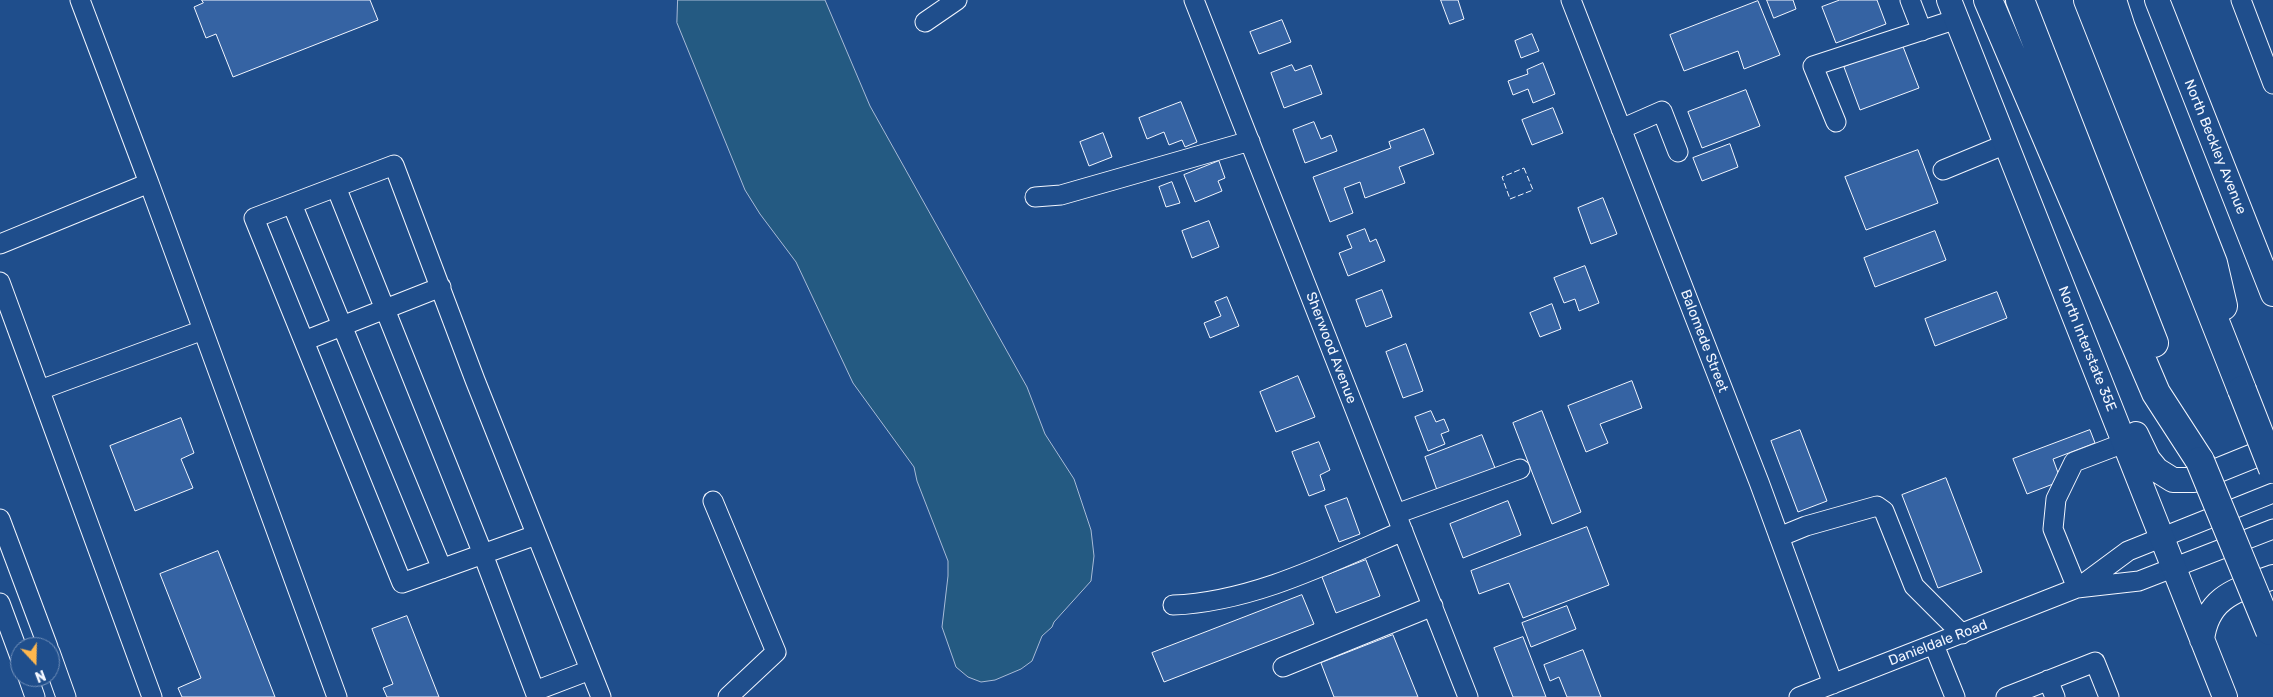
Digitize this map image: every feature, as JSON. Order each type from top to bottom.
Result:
[{"type":"highway","points":[[1988,0],[2156,393],[2200,461]]},
{"type":"highway","points":[[2020,0],[2200,461],[2271,635]]},
{"type":"highway","points":[[2088,0],[2273,469]]},
{"type":"highway","points":[[2112,0],[2121,28],[2213,264],[2242,390]]},
{"type":"main road","name":"North Beckley Avenue","points":[[2157,0],[2273,294]]},
{"type":"main road","name":"North Interstate 35E","points":[[1953,10],[2225,697]]},
{"type":"main road","points":[[2062,288],[2118,391],[2139,443],[2157,470],[2173,480],[2194,480],[2273,448]]},
{"type":"main road","points":[[2202,640],[2204,625],[2209,612],[2219,601],[2235,591],[2273,577]]},
{"type":"street","points":[[80,0],[337,697]]},
{"type":"street","points":[[925,22],[957,0]]},
{"type":"street","name":"Sherwood Avenue","points":[[1194,0],[1468,697]]},
{"type":"street","name":"Balomede Street","points":[[1570,0],[1779,537],[1833,684]]},
{"type":"street","points":[[1910,0],[1922,31]]},
{"type":"street","points":[[2241,0],[2273,84]]},
{"type":"street","points":[[1836,122],[1813,66],[1922,31],[1953,10]]},
{"type":"street","points":[[1621,129],[1662,111],[1678,152]]},
{"type":"street","points":[[1035,197],[1061,195],[1250,141]]},
{"type":"street","points":[[1944,170],[2006,144]]},
{"type":"street","points":[[536,535],[402,583],[254,218],[394,165],[536,535],[601,697]]},
{"type":"street","points":[[0,244],[149,183]]},
{"type":"street","points":[[336,187],[483,554],[536,694],[590,670]]},
{"type":"street","points":[[292,204],[442,569]]},
{"type":"street","points":[[0,282],[152,697]]},
{"type":"street","points":[[304,341],[441,287]]},
{"type":"street","points":[[40,390],[203,330]]},
{"type":"street","points":[[2077,588],[2053,529],[2056,499],[2074,462],[2124,443]]},
{"type":"street","points":[[1172,605],[1199,604],[1288,580],[1400,522],[1520,469]]},
{"type":"street","name":"Danieldale Road","points":[[1799,697],[2077,588],[2128,551],[2273,493]]},
{"type":"street","points":[[713,501],[776,652],[728,697]]},
{"type":"street","points":[[1779,537],[1806,526],[1877,506],[1884,511],[1914,586],[1962,634]]},
{"type":"street","points":[[0,521],[44,637]]},
{"type":"street","name":"Danieldale Road","points":[[2077,588],[2138,581],[2273,529]]},
{"type":"street","points":[[0,603],[13,637]]},
{"type":"street","points":[[1283,667],[1433,606]]},
{"type":"street","points":[[1934,645],[1956,697]]},
{"type":"street","points":[[2006,697],[2052,688],[2094,662],[2109,697]]},
{"type":"street","points":[[60,680],[66,697]]},
{"type":"shaded area","points":[[678,0],[825,0],[870,106],[1027,387],[1045,434],[1074,479],[1091,530],[1094,556],[1091,581],[1042,636],[1032,661],[1021,669],[995,680],[981,682],[968,677],[956,667],[942,627],[948,561],[917,481],[914,467],[853,383],[796,262],[760,214],[745,190],[677,23]]},
{"type":"building","points":[[202,0],[370,0],[378,20],[233,77],[216,34],[206,38],[194,7],[203,3]]},
{"type":"building","points":[[1441,0],[1458,0],[1464,19],[1450,24]]},
{"type":"building","points":[[1767,0],[1793,0],[1796,9],[1774,18]]},
{"type":"building","points":[[1840,0],[1877,0],[1886,24],[1836,43],[1822,7]]},
{"type":"building","points":[[1758,1],[1780,55],[1744,69],[1738,51],[1684,71],[1670,35]]},
{"type":"building","points":[[1282,20],[1291,42],[1259,54],[1250,32]]},
{"type":"building","points":[[1532,34],[1539,51],[1521,58],[1515,41]]},
{"type":"building","points":[[1902,44],[1919,88],[1860,110],[1844,67]]},
{"type":"building","points":[[1543,63],[1555,94],[1533,103],[1528,89],[1513,95],[1508,81],[1528,74],[1527,70]]},
{"type":"building","points":[[1292,65],[1295,71],[1311,65],[1322,94],[1284,108],[1271,73]]},
{"type":"building","points":[[1746,90],[1760,126],[1702,148],[1688,112]]},
{"type":"building","points":[[1181,102],[1197,142],[1185,147],[1182,140],[1169,145],[1164,132],[1147,139],[1139,118]]},
{"type":"building","points":[[1553,108],[1563,133],[1532,145],[1522,120]]},
{"type":"building","points":[[1314,122],[1321,139],[1331,135],[1337,151],[1305,163],[1293,130]]},
{"type":"building","points":[[1424,129],[1434,154],[1399,167],[1405,183],[1365,198],[1360,182],[1344,188],[1353,213],[1330,222],[1313,177],[1391,148],[1389,142]]},
{"type":"building","points":[[1103,133],[1112,157],[1089,166],[1080,142]]},
{"type":"building","points":[[1730,144],[1738,167],[1702,181],[1693,158]]},
{"type":"building","points":[[1918,150],[1938,203],[1866,230],[1845,177]]},
{"type":"building","points":[[1219,161],[1225,178],[1218,181],[1222,191],[1195,202],[1184,175]]},
{"type":"building","points":[[1172,182],[1180,203],[1166,207],[1159,187]]},
{"type":"building","points":[[1603,198],[1617,234],[1591,244],[1578,208]]},
{"type":"building","points":[[1209,221],[1219,247],[1192,258],[1182,231]]},
{"type":"building","points":[[1365,229],[1370,242],[1376,239],[1385,261],[1348,276],[1339,253],[1352,248],[1347,236]]},
{"type":"building","points":[[1935,231],[1946,260],[1875,287],[1864,258]]},
{"type":"building","points":[[1585,266],[1599,303],[1579,311],[1575,299],[1564,303],[1554,278]]},
{"type":"building","points":[[1382,290],[1392,317],[1366,327],[1356,300]]},
{"type":"building","points":[[1997,292],[2007,318],[1935,346],[1925,319]]},
{"type":"building","points":[[1227,297],[1239,326],[1210,338],[1204,323],[1221,316],[1215,302]]},
{"type":"building","points":[[1552,304],[1561,329],[1540,337],[1530,313]]},
{"type":"building","points":[[1406,344],[1423,391],[1403,398],[1386,352]]},
{"type":"building","points":[[1298,376],[1315,417],[1276,432],[1260,392]]},
{"type":"building","points":[[1632,381],[1642,408],[1600,424],[1608,443],[1586,452],[1568,406]]},
{"type":"building","points":[[1431,411],[1436,422],[1444,419],[1449,431],[1441,434],[1445,444],[1428,451],[1415,417]]},
{"type":"building","points":[[1542,411],[1581,512],[1552,524],[1513,423]]},
{"type":"building","points":[[181,418],[194,453],[181,459],[193,488],[135,511],[110,446]]},
{"type":"building","points":[[1800,430],[1827,501],[1798,512],[1771,441]]},
{"type":"building","points":[[2090,430],[2095,443],[2053,459],[2061,481],[2027,494],[2013,459]]},
{"type":"building","points":[[1482,435],[1495,468],[1437,490],[1425,457]]},
{"type":"building","points":[[1319,442],[1330,470],[1320,475],[1325,490],[1309,496],[1292,452]]},
{"type":"building","points":[[1946,478],[1982,572],[1938,588],[1902,495]]},
{"type":"building","points":[[1347,498],[1360,534],[1339,542],[1325,506]]},
{"type":"building","points":[[1508,501],[1521,535],[1463,558],[1450,524]]},
{"type":"building","points":[[1587,527],[1609,585],[1523,618],[1509,583],[1479,594],[1471,571]]},
{"type":"building","points":[[218,551],[275,697],[182,697],[178,688],[201,678],[160,574]]},
{"type":"building","points":[[1366,560],[1380,596],[1336,613],[1322,577]]},
{"type":"building","points":[[1302,595],[1314,624],[1164,682],[1152,653]]},
{"type":"building","points":[[1567,606],[1576,629],[1531,647],[1522,623]]},
{"type":"building","points":[[407,616],[439,697],[387,697],[383,688],[393,684],[372,629]]},
{"type":"building","points":[[1393,635],[1418,697],[1334,697],[1321,663]]},
{"type":"building","points":[[1523,637],[1546,697],[1513,697],[1494,648]]},
{"type":"building","points":[[1583,650],[1601,697],[1567,697],[1559,677],[1550,681],[1544,665]]},
{"type":"fence","points":[[1524,168],[1533,190],[1510,199],[1502,177],[1524,168]]}]
